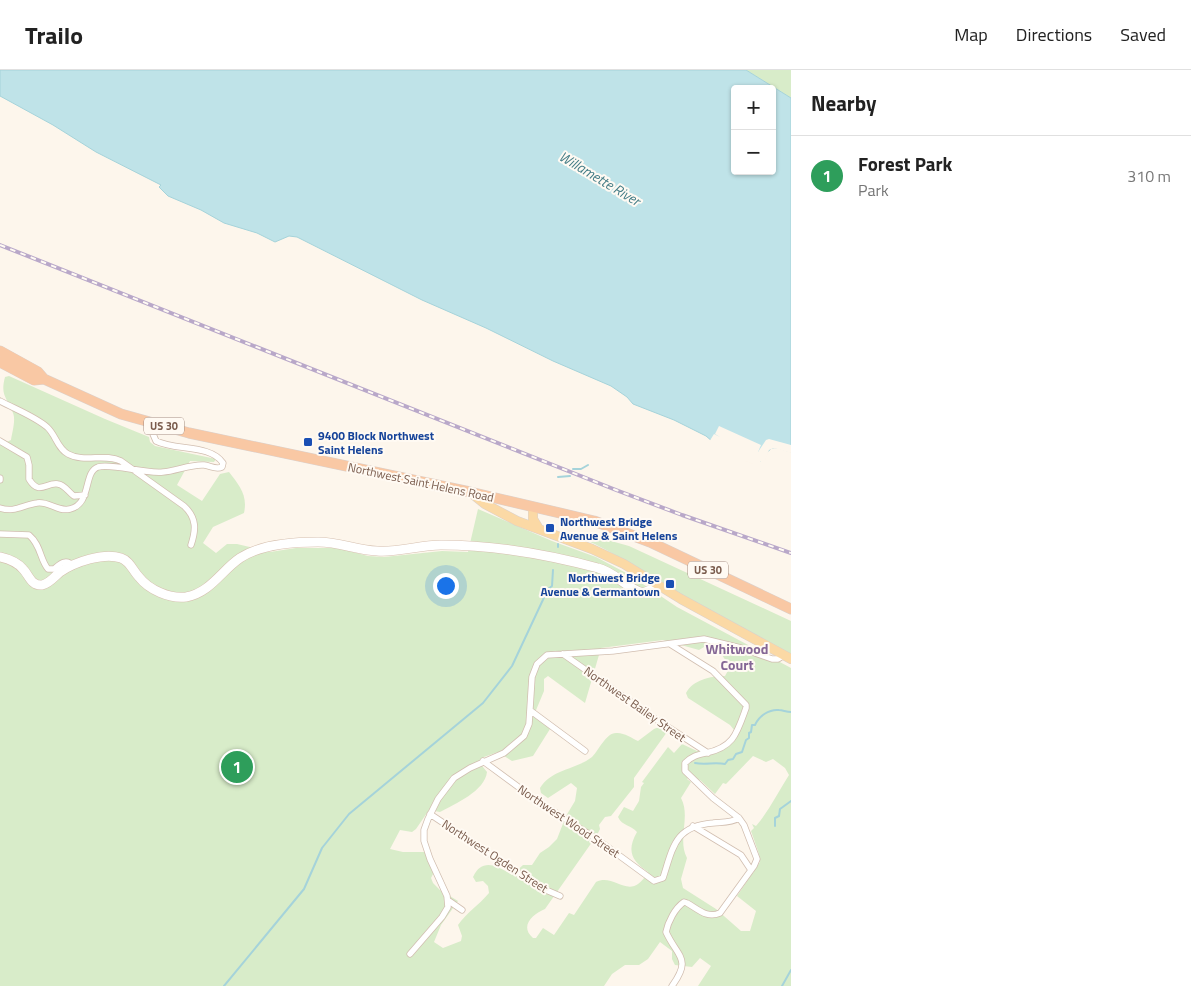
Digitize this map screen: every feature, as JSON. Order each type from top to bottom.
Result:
[{"type":"highway","name":"Northwest Saint Helens Road","points":[[0,351],[38,372],[44,380]]},
{"type":"highway","name":"Northwest Saint Helens Road","points":[[0,362],[34,380],[44,380],[121,414],[154,424],[219,440],[470,492],[594,521],[650,542],[791,609]]},
{"type":"main road","points":[[470,492],[485,504],[517,521],[611,557],[681,599],[787,657]]},
{"type":"main road","points":[[533,507],[533,519],[539,529]]},
{"type":"main road","points":[[0,557],[15,562],[23,569],[32,582],[40,585],[46,584],[62,571],[73,566],[106,556],[122,558],[130,565],[142,582],[154,590],[162,594],[186,597],[205,590],[240,558],[251,552],[288,544],[317,542],[341,544],[378,552],[418,547],[496,547],[597,568],[616,576],[644,593],[654,588],[657,583]]},
{"type":"street","points":[[0,401],[47,426],[61,448],[69,455],[114,458],[125,463],[188,510],[193,518],[195,527],[191,545]]},
{"type":"street","points":[[0,508],[16,510],[41,502],[58,510],[69,509],[79,504],[85,495],[90,476],[95,468],[105,466],[136,471],[161,472],[204,465],[219,469],[223,465],[220,458],[214,454],[158,442],[154,438],[154,424]]},
{"type":"street","points":[[0,441],[27,457],[29,479],[34,486],[41,488],[58,484],[65,487],[74,496],[85,495]]},
{"type":"street","points":[[0,534],[29,535],[39,548],[45,566],[48,569],[54,569],[66,562],[73,566]]},
{"type":"street","points":[[410,954],[442,917],[449,902],[424,841],[424,830],[430,814],[438,799],[454,778],[483,761],[504,753],[524,736],[529,724],[531,711],[532,677],[537,664],[547,655],[613,651],[704,639],[741,648],[772,659],[787,657]]},
{"type":"street","points":[[670,644],[713,671],[746,705],[736,735],[728,746],[717,751],[691,757],[685,763],[685,771],[713,798],[739,818],[744,825],[757,859],[725,908],[717,915],[707,915],[684,902],[679,906],[666,932],[679,953],[683,964],[683,968],[672,986]]},
{"type":"street","name":"Northwest Bailey Street","points":[[562,654],[708,753]]},
{"type":"street","points":[[531,711],[585,751]]},
{"type":"street","name":"Northwest Wood Street","points":[[483,761],[654,881],[663,878],[677,839],[684,831],[693,826]]},
{"type":"street","name":"Northwest Ogden Street","points":[[430,814],[539,887],[560,896]]},
{"type":"street","points":[[693,826],[729,822],[739,818]]},
{"type":"street","points":[[693,826],[741,854],[751,870]]},
{"type":"street","points":[[449,902],[462,910]]},
{"type":"green space","points":[[746,70],[791,70],[791,98],[776,89],[776,85],[770,85]]},
{"type":"green space","points":[[9,376],[149,437],[150,442],[155,446],[216,459],[214,462],[190,461],[177,485],[202,501],[220,474],[229,472],[239,486],[245,501],[244,513],[213,527],[203,543],[216,553],[227,544],[237,544],[270,552],[296,548],[338,548],[368,556],[384,557],[442,551],[468,552],[478,509],[552,541],[596,557],[628,574],[677,607],[791,668],[791,986],[698,986],[711,966],[700,958],[692,967],[675,965],[672,959],[672,951],[660,942],[648,959],[639,965],[625,965],[612,974],[604,986],[0,986],[0,445],[11,440],[14,426],[13,413],[3,388],[5,377]],"holes":[[[663,640],[699,650],[704,647],[722,655],[730,667],[725,676],[697,682],[686,693],[688,698],[730,725],[735,731],[726,743],[718,748],[697,751],[682,744],[674,753],[668,747],[642,782],[644,783],[641,787],[639,801],[633,811],[624,807],[618,817],[637,832],[632,845],[632,855],[638,864],[648,872],[635,886],[629,887],[603,880],[596,882],[574,915],[569,913],[554,935],[543,928],[536,938],[529,934],[527,929],[529,921],[545,909],[597,835],[600,829],[599,825],[605,817],[611,816],[634,787],[634,778],[667,732],[659,727],[638,741],[622,733],[612,734],[592,757],[557,773],[545,782],[540,788],[541,793],[548,798],[571,783],[577,788],[575,801],[566,816],[557,839],[540,853],[532,865],[523,865],[512,875],[496,866],[486,865],[481,867],[473,877],[476,882],[483,881],[488,886],[489,893],[458,925],[462,936],[461,941],[443,948],[434,942],[441,925],[458,901],[440,890],[433,883],[431,878],[436,868],[434,860],[424,852],[403,852],[390,849],[400,830],[412,832],[429,810],[440,812],[475,791],[485,779],[487,772],[479,762],[484,757],[498,752],[512,761],[533,756],[550,729],[534,715],[544,691],[544,679],[548,676],[585,703],[601,648]],[[753,756],[766,762],[773,759],[785,768],[789,775],[761,820],[756,826],[752,824],[754,828],[751,831],[760,862],[737,896],[756,911],[750,931],[741,931],[716,909],[683,888],[681,879],[687,858],[683,843],[685,813],[681,798],[691,782],[688,778],[700,780],[715,794],[723,783],[726,784]]]},
{"type":"green space","points":[[586,534],[629,546],[791,621],[791,654],[710,612],[621,558],[581,538]]},
{"type":"water","name":"Willamette River","points":[[0,70],[746,70],[770,85],[731,85],[731,175],[776,175],[776,89],[791,98],[791,452],[780,448],[773,448],[770,449],[761,461],[713,442],[706,436],[674,420],[633,404],[627,397],[611,386],[422,300],[297,237],[289,236],[275,242],[257,233],[224,223],[201,210],[168,196],[159,187],[161,185],[96,152],[53,125],[0,96]]},
{"type":"pier","points":[[719,426],[761,445],[758,452],[766,440],[769,439],[791,445],[791,453],[774,448],[769,450],[765,460],[753,464],[709,442],[714,434],[720,437],[715,434]]},
{"type":"waterway","points":[[573,469],[581,469],[588,465]]},
{"type":"waterway","points":[[558,477],[570,476]]},
{"type":"waterway","points":[[224,986],[304,889],[322,848],[349,814],[483,703],[512,666],[548,589],[552,586],[553,570]]},
{"type":"waterway","points":[[695,763],[725,764],[728,760],[733,759],[736,754],[742,752],[746,740],[749,738],[752,725],[755,725],[762,716],[775,710],[791,712]]},
{"type":"waterway","points":[[775,826],[775,818],[779,816],[780,809],[791,801]]},
{"type":"waterway","points":[[782,986],[791,970]]},
{"type":"railway","points":[[0,245],[616,490],[791,553]]},
{"type":"place","name":"9400 Block Northwest Saint Helens","points":[[308,442]]},
{"type":"place","name":"Northwest Bridge Avenue & Saint Helens","points":[[550,528]]},
{"type":"place","name":"Northwest Bridge Avenue & Germantown","points":[[670,584]]},
{"type":"place","name":"Forest Park","points":[[237,767]]},
{"type":"district","name":"Whitwood Court","points":[[737,656]]}]
